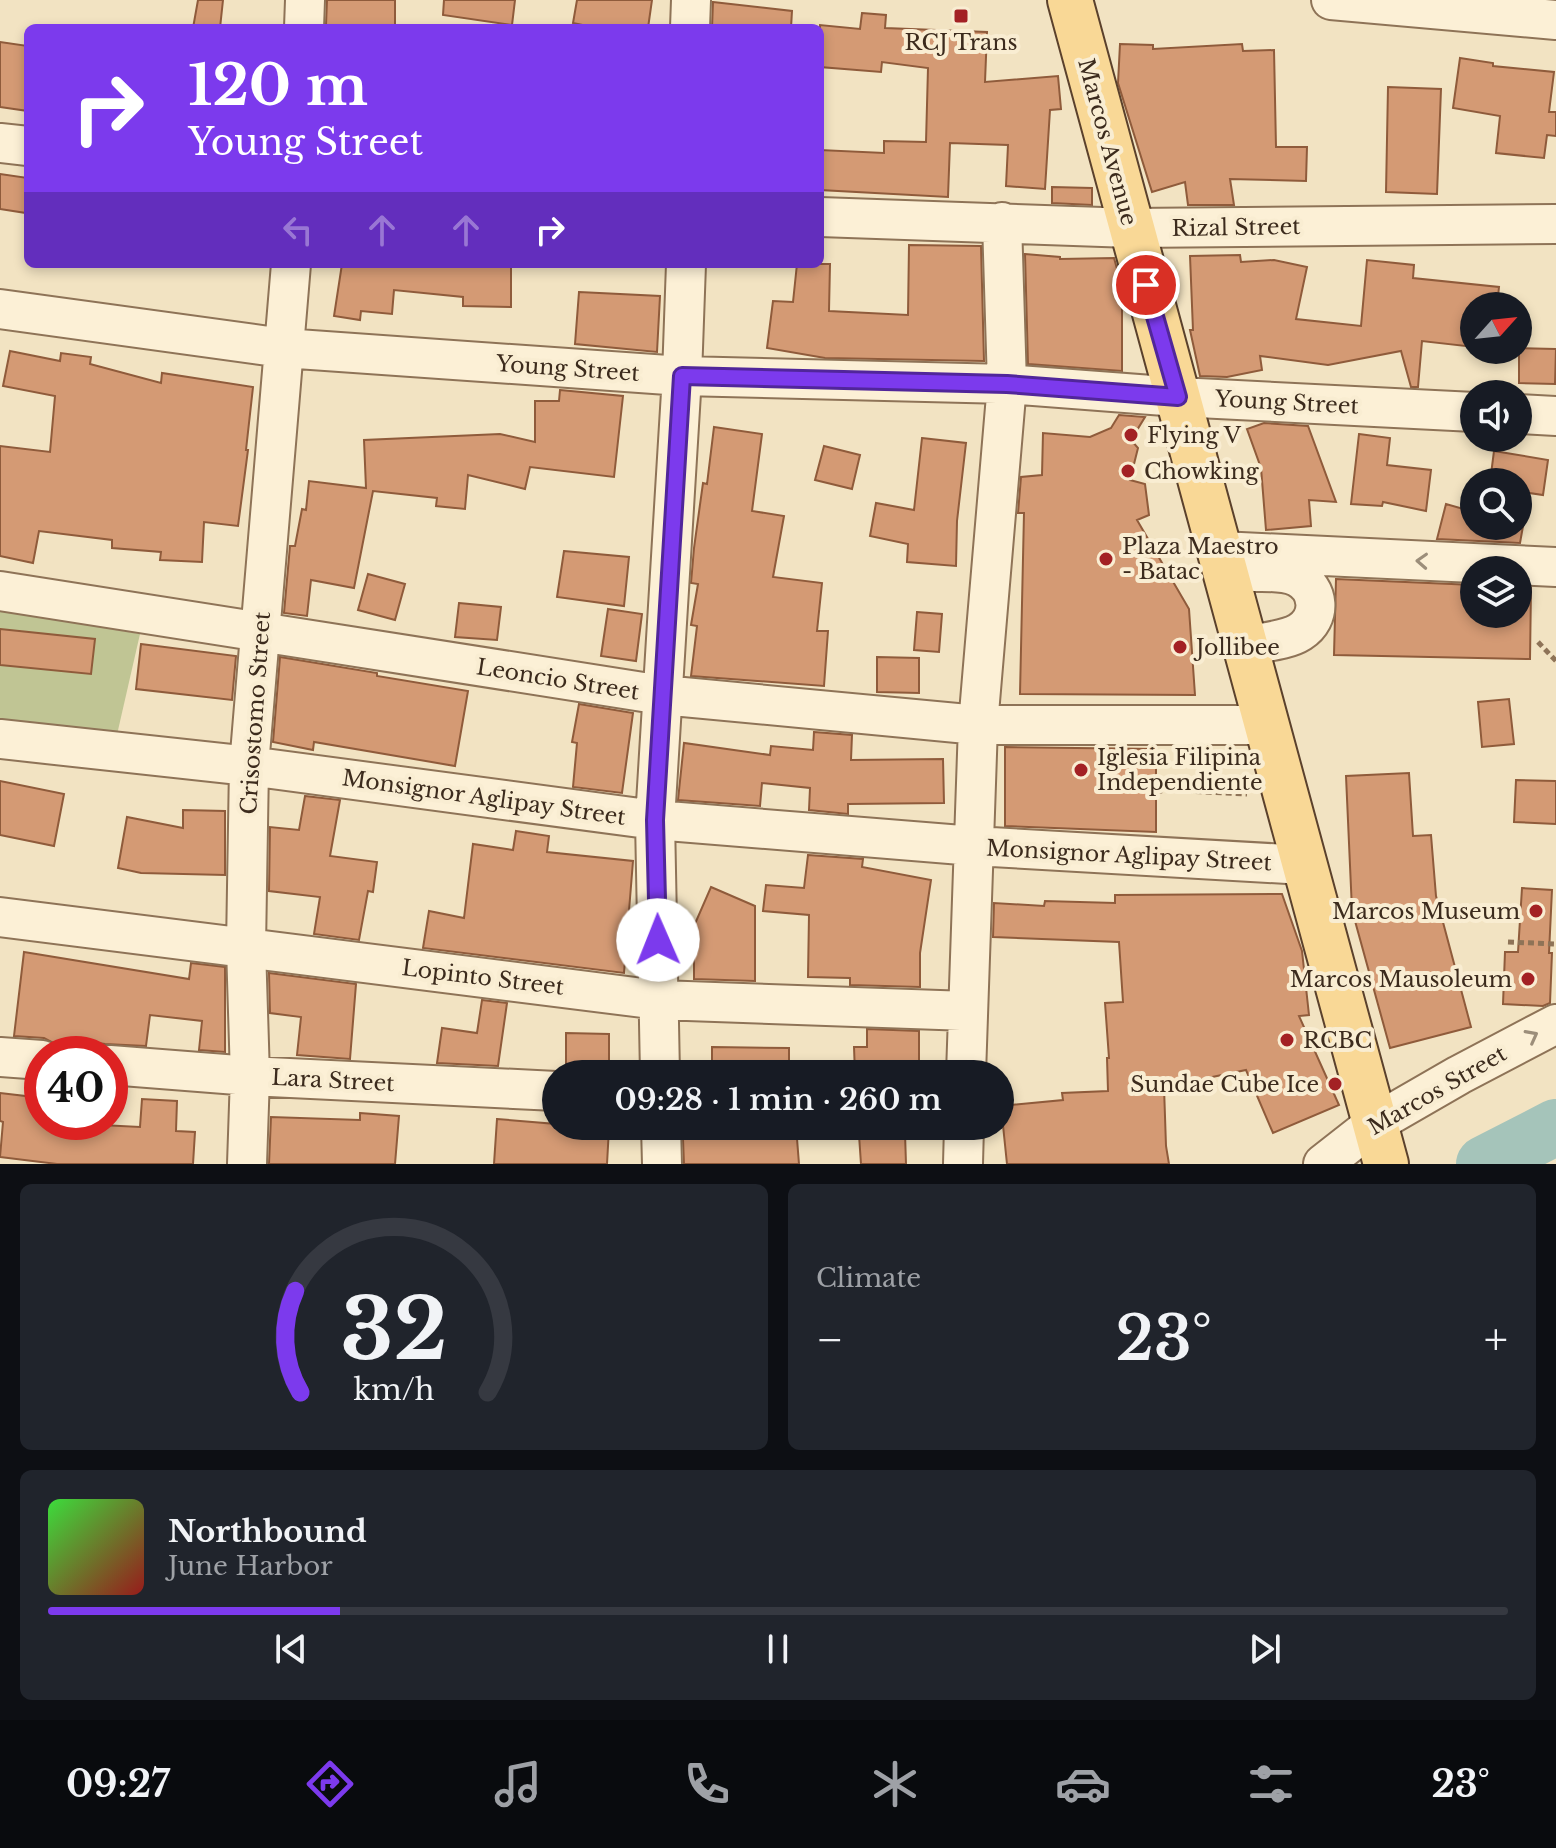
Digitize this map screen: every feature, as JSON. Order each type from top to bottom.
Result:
[{"type":"main road","name":"Marcos Avenue","points":[[1070,0],[1381,1149]]},
{"type":"street","points":[[304,24],[305,0]]},
{"type":"street","points":[[690,24],[691,0]]},
{"type":"street","points":[[1331,0],[1415,4],[1556,20]]},
{"type":"street","points":[[0,143],[24,146]]},
{"type":"street","name":"Rizal Street","points":[[824,217],[1131,228],[1556,224]]},
{"type":"street","points":[[966,1060],[978,725],[1007,384],[1002,222]]},
{"type":"street","name":"Crisostomo Street","points":[[247,1164],[250,1076],[246,947],[249,766],[291,268]]},
{"type":"street","points":[[660,1060],[655,820],[686,268]]},
{"type":"street","name":"Young Street","points":[[0,309],[283,348],[682,376],[1007,384],[1178,397],[1460,411]]},
{"type":"street","points":[[1532,415],[1556,416]]},
{"type":"street","points":[[1224,563],[1556,567]]},
{"type":"street","points":[[1224,563],[1297,577],[1312,589],[1317,610],[1312,622],[1298,634],[1245,646]]},
{"type":"street","name":"Leoncio Street","points":[[0,591],[662,695],[978,725],[1265,725]]},
{"type":"street","name":"Monsignor Aglipay Street","points":[[0,739],[249,766],[655,820],[974,846],[1304,865]]},
{"type":"street","name":"Lopinto Street","points":[[0,917],[659,1000],[968,1011]]},
{"type":"street","name":"Marcos Street","points":[[1323,1164],[1381,1149],[1459,1075],[1556,1024]]},
{"type":"street","points":[[0,1057],[24,1059]]},
{"type":"street","name":"Lara Street","points":[[128,1066],[250,1076],[542,1090]]},
{"type":"street","points":[[661,1140],[662,1164]]},
{"type":"street","points":[[963,1164],[964,1140]]},
{"type":"path","points":[[1538,642],[1556,661]]},
{"type":"path","points":[[1156,792],[1254,795],[1283,785]]},
{"type":"path","points":[[1508,942],[1556,944]]},
{"type":"green space","points":[[0,610],[140,634],[116,739],[0,724]]},
{"type":"building","points":[[198,0],[223,0],[220,24],[194,24]]},
{"type":"building","points":[[327,0],[395,0],[395,24],[326,24]]},
{"type":"building","points":[[444,0],[515,0],[512,24],[443,15]]},
{"type":"building","points":[[577,0],[652,0],[649,24],[573,23]]},
{"type":"building","points":[[713,2],[792,11],[791,24],[712,24]]},
{"type":"building","points":[[862,13],[886,15],[885,28],[987,32],[985,82],[1058,76],[1061,109],[1050,110],[1045,189],[1006,186],[1008,145],[950,143],[948,197],[824,190],[824,150],[884,153],[884,141],[926,142],[928,68],[882,62],[881,72],[824,67],[824,25],[860,29]]},
{"type":"building","points":[[0,42],[24,45],[24,110],[0,107]]},
{"type":"building","points":[[1120,44],[1153,45],[1153,49],[1242,44],[1243,51],[1274,50],[1276,147],[1307,147],[1306,181],[1230,179],[1234,205],[1188,205],[1185,182],[1152,192],[1118,83]]},
{"type":"building","points":[[1460,58],[1493,63],[1493,66],[1554,72],[1549,112],[1556,112],[1556,136],[1547,135],[1544,158],[1496,153],[1500,116],[1453,108]]},
{"type":"building","points":[[1388,87],[1441,89],[1437,194],[1386,192]]},
{"type":"building","points":[[0,174],[24,177],[24,213],[0,209]]},
{"type":"building","points":[[1052,187],[1092,188],[1092,205],[1052,203]]},
{"type":"building","points":[[909,245],[981,246],[984,361],[825,358],[767,348],[773,301],[793,302],[797,268],[824,268],[824,264],[830,264],[829,311],[908,315]]},
{"type":"building","points":[[1025,254],[1060,259],[1114,258],[1119,276],[1119,303],[1122,303],[1122,371],[1028,364]]},
{"type":"building","points":[[1240,255],[1241,262],[1274,260],[1307,267],[1296,319],[1361,326],[1367,260],[1414,265],[1413,278],[1499,287],[1498,292],[1460,292],[1460,345],[1422,341],[1418,387],[1411,387],[1401,351],[1328,365],[1260,356],[1262,370],[1227,377],[1200,376],[1190,330],[1193,330],[1190,256]]},
{"type":"building","points":[[341,268],[511,268],[511,307],[463,306],[463,297],[394,290],[392,314],[361,311],[360,320],[334,316]]},
{"type":"building","points":[[579,292],[660,296],[657,352],[575,344]]},
{"type":"building","points":[[1532,348],[1556,349],[1555,384],[1519,380],[1519,364],[1532,364]]},
{"type":"building","points":[[10,351],[60,361],[61,353],[91,357],[90,364],[161,383],[162,373],[253,387],[238,526],[204,522],[202,562],[160,560],[161,552],[112,548],[112,540],[39,531],[33,563],[0,556],[0,446],[50,452],[55,396],[3,386]]},
{"type":"building","points":[[560,390],[623,396],[614,477],[530,467],[525,489],[468,475],[465,509],[436,506],[437,498],[373,491],[354,588],[311,580],[307,616],[284,613],[290,546],[295,546],[302,509],[306,510],[309,481],[366,488],[364,440],[500,434],[535,442],[535,401],[559,401]]},
{"type":"building","name":"Plaza Maestro - Batac","points":[[1119,415],[1145,417],[1131,440],[1138,448],[1130,480],[1145,484],[1149,515],[1137,520],[1189,609],[1195,695],[1020,694],[1024,513],[1018,513],[1021,477],[1042,475],[1043,433],[1090,437],[1111,428]]},
{"type":"building","points":[[1264,423],[1308,426],[1336,502],[1309,500],[1311,526],[1266,530],[1261,468],[1247,429]]},
{"type":"building","points":[[714,427],[762,434],[752,511],[784,516],[773,577],[822,583],[817,631],[828,631],[824,686],[691,676],[697,626],[691,625],[698,584],[691,583],[694,548]]},
{"type":"building","points":[[1359,434],[1390,438],[1387,465],[1431,470],[1426,511],[1383,502],[1382,506],[1351,504]]},
{"type":"building","points":[[922,438],[966,443],[957,521],[956,566],[907,562],[908,544],[870,536],[876,503],[914,510]]},
{"type":"building","points":[[824,446],[860,455],[852,489],[815,480]]},
{"type":"building","points":[[1494,452],[1548,460],[1543,495],[1532,493],[1532,468],[1492,468]]},
{"type":"building","points":[[1446,504],[1460,508],[1460,540],[1521,540],[1520,543],[1437,539]]},
{"type":"building","points":[[564,551],[629,557],[624,606],[557,597]]},
{"type":"building","points":[[368,574],[405,584],[395,620],[358,610]]},
{"type":"building","points":[[1336,579],[1460,584],[1460,628],[1530,628],[1530,659],[1334,655]]},
{"type":"building","points":[[459,603],[501,607],[497,640],[455,637]]},
{"type":"building","points":[[608,609],[642,614],[636,661],[601,656]]},
{"type":"building","points":[[917,612],[942,614],[939,652],[914,650]]},
{"type":"building","points":[[0,629],[95,639],[91,674],[0,665]]},
{"type":"building","points":[[141,644],[236,656],[232,700],[136,689]]},
{"type":"building","points":[[280,657],[468,691],[455,766],[314,742],[313,750],[273,742]]},
{"type":"building","points":[[877,657],[919,658],[919,693],[877,692]]},
{"type":"building","points":[[1509,699],[1514,744],[1482,747],[1478,702]]},
{"type":"building","points":[[579,704],[633,713],[622,793],[573,787],[577,743],[572,742]]},
{"type":"building","points":[[814,732],[852,735],[851,760],[943,759],[944,803],[848,804],[848,814],[809,810],[810,788],[762,783],[760,806],[678,800],[684,743],[770,755],[771,746],[813,750]]},
{"type":"building","name":"Iglesia Filipina Independiente","points":[[1005,747],[1156,749],[1156,832],[1005,826]]},
{"type":"building","points":[[1409,773],[1413,836],[1431,835],[1436,896],[1471,1027],[1390,1048],[1352,910],[1346,776]]},
{"type":"building","points":[[1516,780],[1556,781],[1556,824],[1514,822]]},
{"type":"building","points":[[0,781],[64,794],[54,846],[0,835]]},
{"type":"building","points":[[305,796],[340,800],[330,856],[377,862],[373,892],[368,891],[359,940],[314,934],[320,897],[269,891],[270,827],[299,830]]},
{"type":"building","points":[[183,810],[225,811],[225,875],[141,873],[118,868],[127,817],[183,828]]},
{"type":"building","points":[[516,831],[549,836],[547,852],[633,861],[624,973],[423,948],[429,911],[464,918],[473,844],[513,850]]},
{"type":"building","points":[[808,855],[863,859],[862,867],[931,880],[920,953],[920,987],[850,985],[850,978],[808,977],[809,915],[763,911],[766,885],[804,888]]},
{"type":"building","points":[[711,887],[755,906],[755,981],[694,979],[694,926]]},
{"type":"building","points":[[1522,888],[1552,890],[1550,1003],[1543,1006],[1503,1004],[1505,952],[1518,952]]},
{"type":"building","points":[[1282,894],[1302,951],[1309,1015],[1299,1016],[1339,1105],[1273,1133],[1246,1070],[1164,1087],[1169,1164],[1007,1164],[1005,1140],[1014,1140],[1014,1105],[1063,1100],[1062,1093],[1108,1091],[1105,1003],[1123,1002],[1119,942],[993,937],[994,903],[1044,906],[1045,901],[1115,903],[1115,895]]},
{"type":"building","points":[[24,952],[189,979],[191,963],[225,967],[225,1052],[199,1050],[202,1021],[150,1015],[146,1046],[128,1045],[128,1036],[14,1036]]},
{"type":"building","points":[[269,973],[356,984],[350,1059],[297,1055],[301,1017],[270,1013]]},
{"type":"building","points":[[482,1000],[507,1003],[498,1066],[437,1063],[442,1028],[477,1033]]},
{"type":"building","points":[[867,1029],[919,1031],[919,1060],[854,1060],[854,1047],[867,1047]]},
{"type":"building","points":[[566,1033],[609,1034],[609,1060],[566,1060]]},
{"type":"building","points":[[712,1047],[789,1048],[789,1060],[712,1060]]},
{"type":"building","points":[[0,1093],[24,1096],[24,1140],[128,1140],[128,1126],[140,1127],[142,1099],[177,1101],[176,1131],[195,1132],[193,1164],[57,1164],[0,1157],[3,1122],[0,1121]]},
{"type":"building","points":[[360,1113],[399,1116],[395,1164],[269,1164],[271,1117],[360,1120]]},
{"type":"building","points":[[497,1119],[542,1123],[542,1140],[608,1140],[607,1164],[494,1164]]},
{"type":"building","points":[[683,1140],[797,1140],[799,1164],[684,1164]]},
{"type":"building","points":[[859,1140],[905,1140],[906,1164],[861,1164]]},
{"type":"waterway","points":[[1484,1164],[1556,1127]]},
{"type":"place","name":"RCJ Trans","points":[[961,16]]},
{"type":"place","name":"Flying V","points":[[1131,435]]},
{"type":"place","name":"Chowking","points":[[1128,471]]},
{"type":"place","name":"Plaza Maestro - Batac","points":[[1106,559]]},
{"type":"place","name":"Jollibee","points":[[1180,647]]},
{"type":"place","name":"Iglesia Filipina Independiente","points":[[1081,770]]},
{"type":"place","name":"Marcos Museum","points":[[1536,911]]},
{"type":"place","name":"Marcos Mausoleum","points":[[1528,979]]},
{"type":"place","name":"RCBC","points":[[1287,1040]]},
{"type":"place","name":"Sundae Cube Ice","points":[[1335,1084]]},
{"type":"route","points":[[658,940],[655,820],[682,376],[1007,384],[1178,397],[1146,285]]}]
